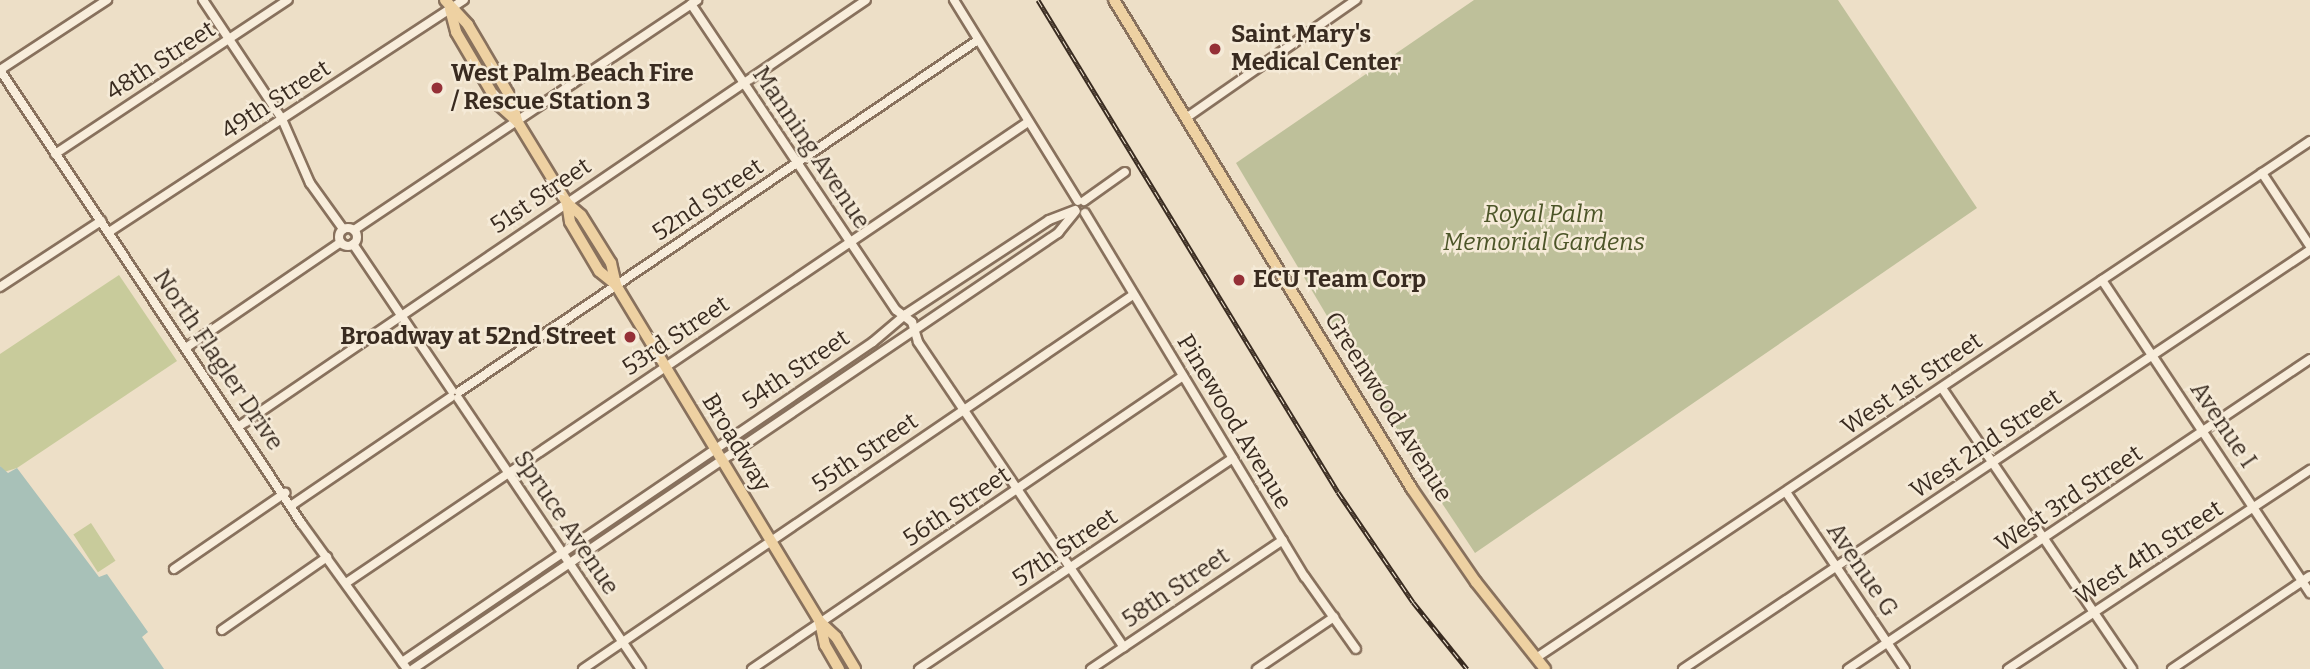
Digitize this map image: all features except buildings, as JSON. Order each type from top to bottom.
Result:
[{"type":"main road","name":"Greenwood Avenue","points":[[1114,0],[1412,489],[1476,582],[1545,669]]},
{"type":"main road","name":"Broadway","points":[[447,4],[456,32],[493,95],[517,121],[567,203],[581,215],[611,263],[616,285],[721,460],[820,622],[836,637],[855,669]]},
{"type":"main road","name":"Broadway","points":[[820,622],[825,645],[839,669]]},
{"type":"street","points":[[0,70],[107,0]]},
{"type":"street","points":[[204,0],[282,119],[310,183],[343,229],[341,242]]},
{"type":"street","name":"48th Street","points":[[55,154],[288,0]]},
{"type":"street","name":"49th Street","points":[[109,232],[282,119],[447,4],[464,0]]},
{"type":"street","name":"51st Street","points":[[238,427],[400,314],[866,0]]},
{"type":"street","name":"Pinewood Avenue","points":[[954,0],[1283,540],[1356,649]]},
{"type":"street","points":[[1186,118],[1356,0]]},
{"type":"street","points":[[343,229],[354,230],[694,2]]},
{"type":"street","name":"Manning Avenue","points":[[694,2],[744,82],[901,317],[917,335],[964,410],[1124,647]]},
{"type":"street","name":"52nd Street","points":[[292,505],[978,40]]},
{"type":"street","name":"North Flagler Drive","points":[[0,70],[238,427],[405,666]]},
{"type":"street","name":"53rd Street","points":[[346,583],[1028,122]]},
{"type":"street","name":"West 1st Street","points":[[1536,658],[2310,141]]},
{"type":"street","name":"54th Street","points":[[413,669],[721,460],[907,337],[917,335],[1058,233],[1079,207],[1125,172]]},
{"type":"street","points":[[2262,173],[2310,248]]},
{"type":"street","name":"54th Street","points":[[405,666],[563,551],[901,317],[1049,220],[1079,207]]},
{"type":"street","points":[[0,287],[101,221]]},
{"type":"street","points":[[187,347],[341,242],[353,244],[357,238],[354,230]]},
{"type":"street","name":"Spruce Avenue","points":[[353,244],[572,563],[641,669]]},
{"type":"street","name":"West 2nd Street","points":[[1683,669],[2310,248]]},
{"type":"street","name":"Avenue I","points":[[2102,280],[2306,578],[2310,593]]},
{"type":"street","name":"55th Street","points":[[583,669],[1133,295]]},
{"type":"street","name":"Manning Avenue","points":[[901,317],[907,337]]},
{"type":"street","name":"West 3rd Street","points":[[1848,669],[2310,359]]},
{"type":"street","name":"56th Street","points":[[752,669],[1183,376]]},
{"type":"street","points":[[1942,388],[2132,669]]},
{"type":"street","name":"57th Street","points":[[919,669],[1233,458]]},
{"type":"street","name":"West 4th Street","points":[[2008,669],[2310,470]]},
{"type":"street","name":"Avenue G","points":[[1786,492],[1905,669]]},
{"type":"street","points":[[174,569],[285,493]]},
{"type":"street","name":"58th Street","points":[[1091,669],[1283,540]]},
{"type":"street","points":[[222,630],[327,557]]},
{"type":"street","points":[[2172,669],[2306,578]]},
{"type":"street","points":[[1257,669],[1334,617]]},
{"type":"green space","name":"Royal Palm Memorial Gardens","points":[[1474,0],[1838,0],[1977,208],[1475,553],[1408,452],[1236,163]]},
{"type":"green space","points":[[119,275],[177,361],[17,468],[4,472],[0,466],[0,354]]},
{"type":"green space","points":[[91,523],[116,561],[98,572],[73,534]]},
{"type":"water","points":[[0,466],[8,473],[17,468],[99,577],[107,574],[148,632],[142,637],[164,669],[0,669]]},
{"type":"railway","points":[[1038,0],[1338,492],[1413,602],[1467,669]]},
{"type":"place","name":"Saint Mary's Medical Center","points":[[1215,49]]},
{"type":"place","name":"West Palm Beach Fire / Rescue Station 3","points":[[437,88]]},
{"type":"place","name":"ECU Team Corp","points":[[1239,280]]},
{"type":"place","name":"Broadway at 52nd Street","points":[[630,337]]}]
